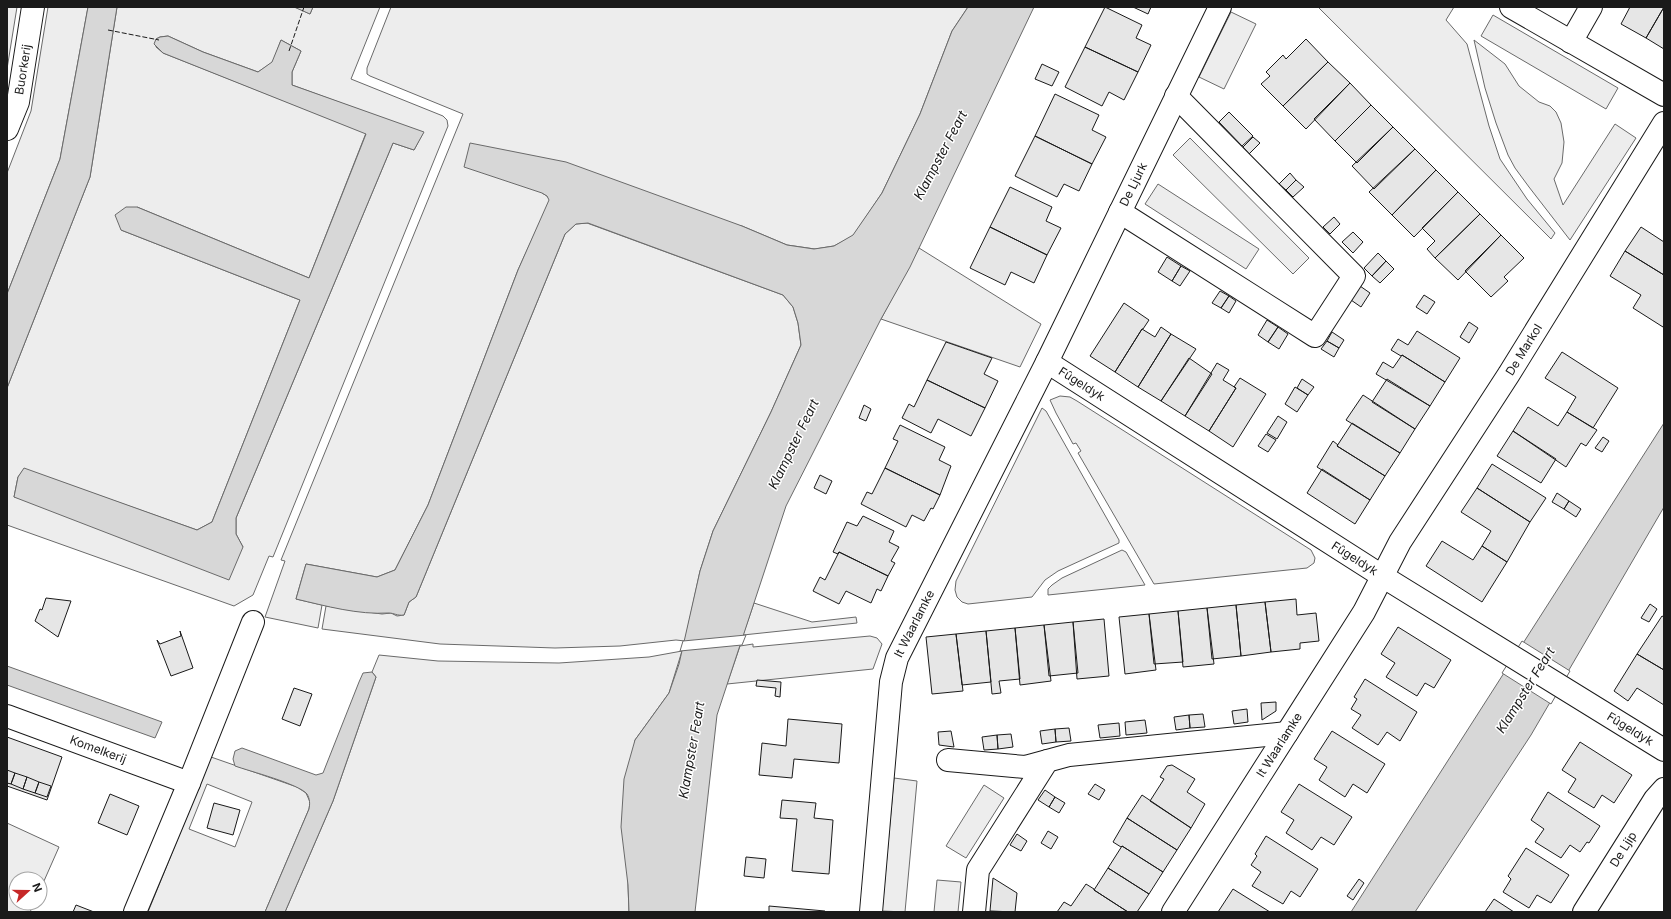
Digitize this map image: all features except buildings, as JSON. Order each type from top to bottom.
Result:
[{"type":"street","name":"Buorkerij","points":[[7,129],[18,102],[33,7]]},
{"type":"street","name":"De Ljurk","points":[[1047,362],[1220,7]]},
{"type":"street","points":[[1511,7],[1664,95]]},
{"type":"street","points":[[1571,42],[1591,7]]},
{"type":"street","points":[[1120,212],[1315,336],[1354,276],[1176,96]]},
{"type":"street","name":"De Markol","points":[[1382,576],[1400,542],[1509,374],[1664,123]]},
{"type":"street","name":"Fûgeldyk","points":[[1047,362],[1382,576],[1577,698],[1664,750]]},
{"type":"street","name":"It Waarlamke","points":[[870,912],[891,682],[897,658],[1047,362]]},
{"type":"street","name":"It Waarlamke","points":[[1173,912],[1364,612],[1382,576]]},
{"type":"street","points":[[135,912],[189,783],[253,622]]},
{"type":"street","name":"Komelkerij","points":[[7,716],[189,783]]},
{"type":"street","points":[[948,760],[1025,767],[1069,755],[1287,733]]},
{"type":"street","points":[[974,912],[978,870],[1047,761]]},
{"type":"street","name":"De Ljip","points":[[1584,912],[1655,799],[1664,789]]},
{"type":"shaded area","points":[[7,7],[17,7],[7,69]]},
{"type":"shaded area","points":[[48,7],[88,7],[60,159],[7,294],[7,173],[31,111]]},
{"type":"shaded area","points":[[117,7],[295,7],[310,14],[313,7],[380,7],[351,79],[443,116],[447,120],[448,126],[273,557],[269,556],[253,595],[234,606],[7,525],[7,388],[90,177]],"holes":[[[168,36],[203,52],[258,72],[273,62],[281,40],[301,51],[292,72],[292,85],[423,133],[414,150],[393,143],[236,518],[236,534],[243,547],[14,497],[18,477],[24,469],[197,530],[212,522],[300,300],[121,230],[137,207],[309,278],[366,133],[163,53],[156,47],[156,39]]]},
{"type":"shaded area","points":[[391,7],[968,7],[952,31],[920,114],[882,193],[853,236],[834,246],[815,249],[787,245],[742,226],[542,193],[550,200],[518,270],[428,505],[395,570],[377,577],[306,564],[296,599],[322,605],[318,628],[265,617],[285,561],[281,560],[463,114],[367,74],[367,68]]},
{"type":"shaded area","points":[[1318,7],[1454,7],[1446,20],[1467,44],[1489,126],[1500,159],[1527,199],[1555,233],[1551,239]]},
{"type":"shaded area","points":[[1231,12],[1256,24],[1224,89],[1199,77]]},
{"type":"shaded area","points":[[1493,15],[1618,88],[1606,109],[1481,36]]},
{"type":"shaded area","points":[[1474,40],[1505,64],[1519,86],[1539,102],[1550,106],[1556,112],[1561,123],[1564,142],[1562,163],[1554,179],[1563,205],[1615,124],[1636,138],[1570,240],[1515,168],[1508,155],[1485,88]]},
{"type":"shaded area","points":[[1190,138],[1309,258],[1293,274],[1173,155]]},
{"type":"shaded area","points":[[1158,184],[1259,249],[1246,269],[1145,204]]},
{"type":"shaded area","points":[[587,223],[783,295],[793,307],[798,323],[801,345],[771,412],[713,531],[700,571],[685,641],[676,640],[620,646],[555,648],[440,644],[322,629],[326,606],[382,614],[391,613],[397,616],[404,615],[409,602],[416,597],[565,234],[576,224]]},
{"type":"shaded area","points":[[919,248],[1041,324],[1020,367],[881,319]]},
{"type":"shaded area","points":[[1060,396],[1070,397],[1077,401],[1311,550],[1315,558],[1314,563],[1307,568],[1154,584],[1078,453],[1081,451],[1076,443],[1073,444],[1056,413],[1050,400]]},
{"type":"shaded area","points":[[1042,408],[1046,411],[1119,540],[1119,543],[1058,571],[1045,580],[1032,597],[968,604],[962,602],[957,597],[955,590],[956,581]]},
{"type":"shaded area","points":[[1122,550],[1126,552],[1145,585],[1048,595],[1048,589],[1062,578]]},
{"type":"shaded area","points":[[754,603],[812,622],[856,617],[857,623],[743,635]]},
{"type":"shaded area","points":[[870,636],[877,638],[882,644],[873,669],[727,684],[740,646],[753,644],[753,647]]},
{"type":"shaded area","points":[[682,651],[669,693],[635,740],[628,885],[629,912],[285,912],[333,801],[376,677],[372,672],[379,655],[438,661],[559,663],[649,657]]},
{"type":"shaded area","points":[[211,757],[297,787],[306,793],[310,802],[309,809],[265,912],[148,912]],"holes":[[[207,784],[252,802],[235,847],[189,829]]]},
{"type":"shaded area","points":[[894,778],[917,781],[905,912],[882,911]]},
{"type":"shaded area","points":[[984,785],[1004,798],[966,858],[946,846]]},
{"type":"shaded area","points":[[7,823],[59,847],[48,872],[8,871],[8,911],[30,911],[7,912]]},
{"type":"shaded area","points":[[937,880],[961,882],[958,912],[934,912]]},
{"type":"water","points":[[88,7],[117,7],[90,177],[7,388],[7,294],[60,159]]},
{"type":"water","points":[[294,7],[313,7],[310,14]]},
{"type":"water","name":"Klampster Feart","points":[[968,7],[1034,7],[910,267],[881,319],[786,506],[717,715],[695,912],[629,912],[628,885],[621,827],[624,779],[635,740],[669,693],[679,664],[700,571],[713,531],[771,412],[801,345],[798,323],[793,307],[783,295],[588,223],[576,224],[565,234],[416,597],[409,602],[404,615],[391,613],[366,613],[296,599],[306,564],[377,577],[395,570],[428,505],[518,270],[549,200],[547,196],[542,193],[464,167],[470,143],[566,162],[742,226],[787,245],[814,249],[834,246],[853,235],[882,193],[920,114],[952,31]]},
{"type":"water","points":[[168,36],[203,52],[258,72],[272,62],[281,40],[301,51],[292,72],[292,85],[424,132],[414,150],[393,143],[236,518],[236,534],[243,547],[229,580],[14,497],[18,477],[24,468],[197,530],[212,522],[300,300],[121,230],[115,215],[126,207],[137,207],[309,278],[366,134],[163,53],[154,44],[156,39]]},
{"type":"water","name":"Klampster Feart","points":[[1664,423],[1664,507],[1531,735],[1415,912],[1351,912]]},
{"type":"water","points":[[7,666],[162,722],[155,738],[7,685]]},
{"type":"water","points":[[372,672],[376,677],[333,801],[285,912],[265,912],[309,809],[310,803],[307,794],[294,786],[235,766],[233,759],[235,751],[242,748],[316,775],[323,773],[363,673]]},
{"type":"pier","points":[[746,635],[742,645],[680,651],[683,641]]},
{"type":"pier","points":[[1522,641],[1570,671],[1551,704],[1502,673]]},
{"type":"fence","points":[[289,51],[304,7]]},
{"type":"fence","points":[[108,30],[159,40]]}]
